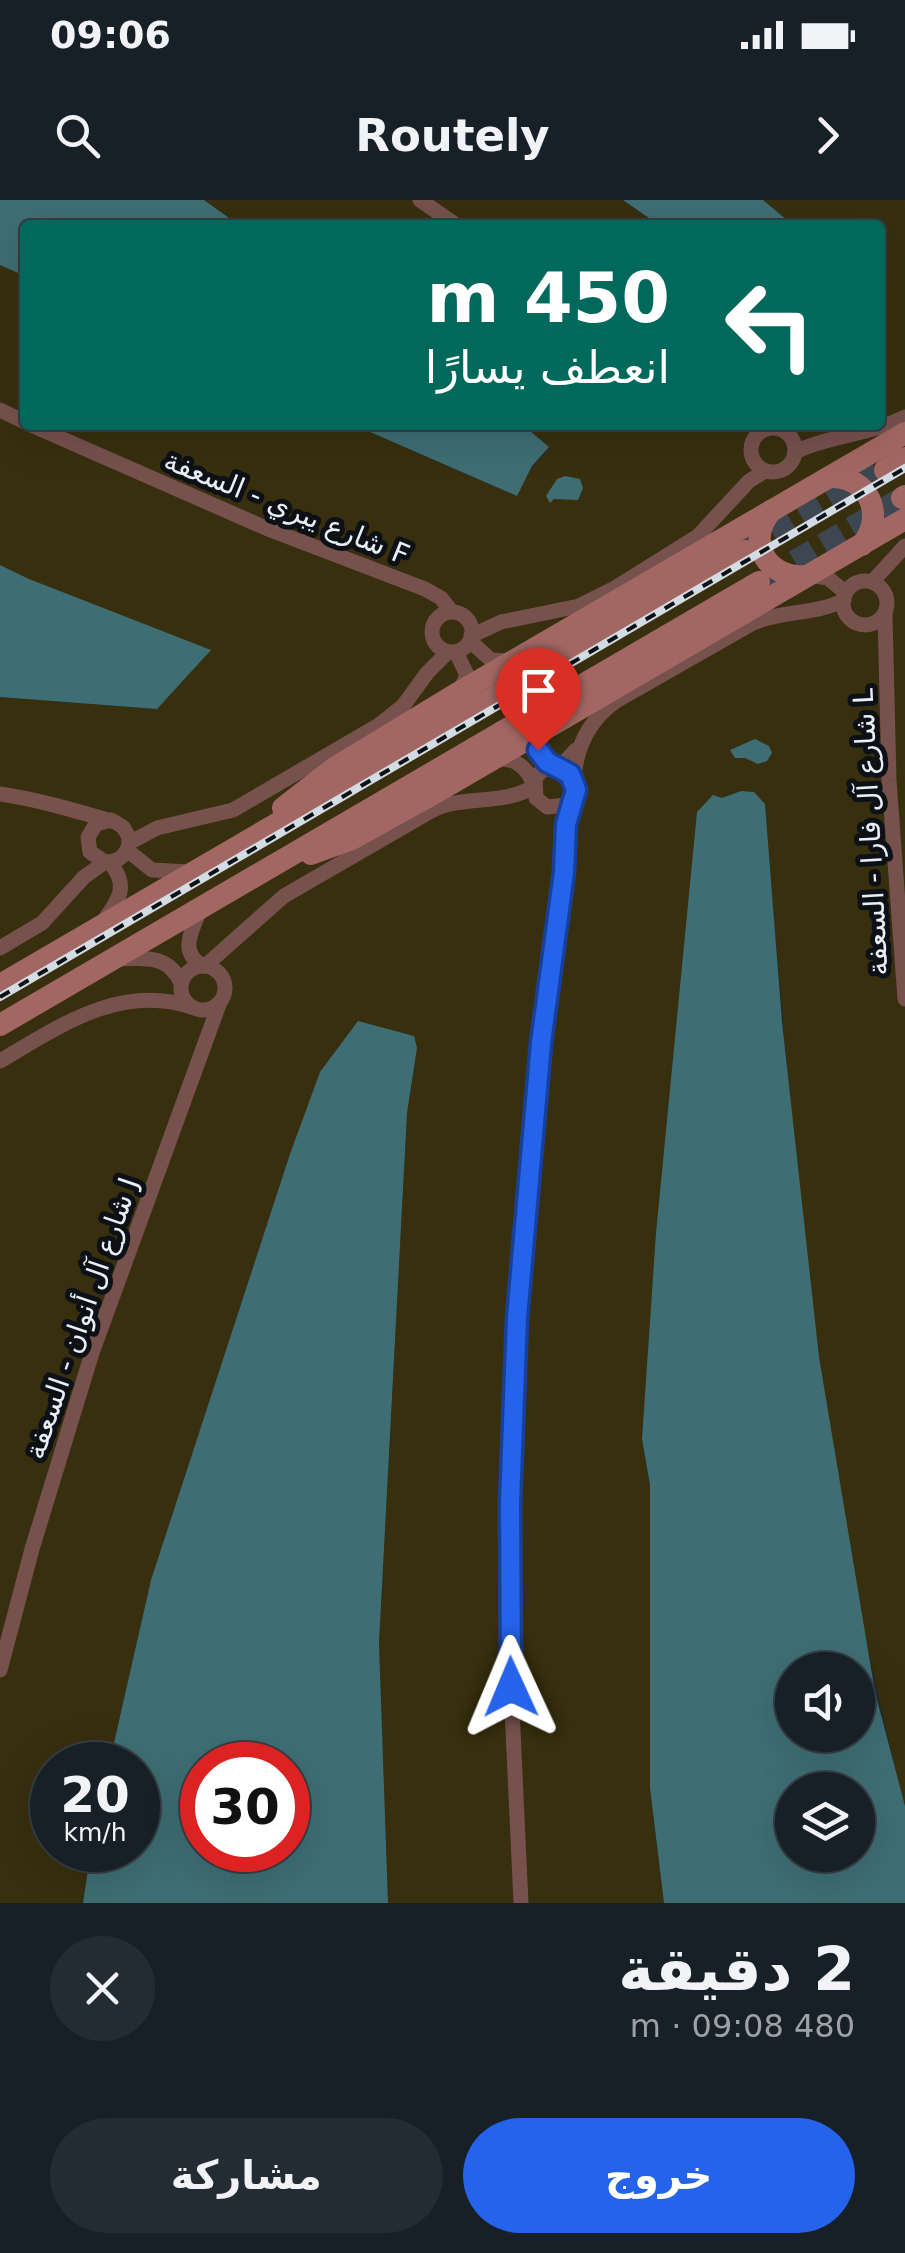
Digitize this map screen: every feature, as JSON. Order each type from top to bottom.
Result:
[{"type":"main road","points":[[257,836],[316,780],[905,433]]},
{"type":"main road","points":[[830,477],[858,484],[871,499],[872,528],[862,544]]},
{"type":"main road","points":[[288,857],[314,853],[352,839],[494,759],[862,544],[904,504]]},
{"type":"main road","points":[[773,509],[761,525],[762,555],[776,570],[805,576]]},
{"type":"main road","points":[[0,985],[745,552]]},
{"type":"main road","points":[[0,1025],[759,582]]},
{"type":"street","points":[[420,200],[449,220]]},
{"type":"street","name":"شارع يبري - السعفة F","points":[[42,430],[252,523],[433,592],[459,615]]},
{"type":"street","points":[[780,430],[826,440]]},
{"type":"street","points":[[780,430],[800,468],[810,476],[830,477]]},
{"type":"street","points":[[0,794],[115,822],[157,828],[204,819],[246,804],[388,720],[421,681],[430,661],[435,620],[459,615],[512,620],[566,610],[613,589],[684,546],[710,525],[740,491],[767,472],[782,470],[794,454],[826,440],[875,430]]},
{"type":"street","points":[[740,491],[752,457],[754,431]]},
{"type":"street","points":[[752,457],[767,472],[778,494],[773,509]]},
{"type":"street","points":[[862,544],[856,564],[869,582],[886,595]]},
{"type":"street","points":[[505,798],[533,786],[542,770],[556,766],[581,744],[599,715],[616,702],[744,628],[775,615],[815,610],[845,597],[854,585],[869,582],[901,551]]},
{"type":"street","points":[[815,610],[848,617],[864,626],[876,622],[885,613],[886,595],[901,551]]},
{"type":"street","points":[[805,576],[828,578],[845,597],[848,617]]},
{"type":"street","name":"شارع يبري - السعفة F","points":[[416,586],[435,620]]},
{"type":"street","name":"شارع آل فارا - السعفة L","points":[[885,613],[893,850],[905,999]]},
{"type":"street","points":[[458,693],[467,675],[459,615]]},
{"type":"street","points":[[421,681],[462,645],[512,620]]},
{"type":"street","name":"شارع آل فارا - السعفة L","points":[[864,626],[878,641],[886,661]]},
{"type":"street","points":[[433,639],[439,648],[462,645],[497,662],[526,655]]},
{"type":"street","points":[[536,734],[538,750],[574,779]]},
{"type":"street","points":[[522,1903],[511,1687],[514,1392],[533,1116],[581,744]]},
{"type":"street","points":[[494,759],[516,762],[528,772],[536,798],[559,826],[566,846]]},
{"type":"street","points":[[0,1062],[88,1012],[164,996],[181,985],[187,973],[204,966],[236,941],[284,896],[431,810],[464,800],[505,798],[560,808],[571,801]]},
{"type":"street","points":[[69,808],[89,840],[93,856],[118,873],[121,892],[98,928]]},
{"type":"street","points":[[72,890],[84,866],[96,824],[115,822],[127,832],[128,846],[152,870],[195,872]]},
{"type":"street","points":[[0,948],[42,923],[90,871],[120,859],[128,846],[157,828]]},
{"type":"street","points":[[200,910],[188,945],[192,958],[224,980]]},
{"type":"street","points":[[150,1000],[210,1010],[224,995],[226,960],[236,941]]},
{"type":"street","points":[[116,960],[162,961],[174,970],[183,998],[203,1026],[205,1044]]},
{"type":"street","name":"شارع آل أنوان - السعفة J","points":[[0,1670],[76,1402],[220,1002]]},
{"type":"sand","points":[[204,200],[623,200],[652,220],[232,220]]},
{"type":"sand","points":[[763,200],[905,200],[905,1806],[876,1684],[875,1652],[870,1652],[830,1435],[798,1182],[765,804],[741,791],[722,798],[642,1439],[650,1485],[650,1788],[664,1903],[388,1903],[379,1643],[407,1113],[417,1048],[290,1154],[151,1580],[114,1742],[30,1742],[30,1872],[88,1872],[83,1903],[0,1903],[0,697],[157,709],[29,579],[0,565],[0,265],[20,274],[20,430],[365,430],[516,496],[549,448],[529,430],[885,430],[885,220],[787,220]]},
{"type":"shaded area","points":[[0,200],[204,200],[232,220],[20,220],[20,274],[0,265]]},
{"type":"shaded area","points":[[623,200],[763,200],[787,220],[652,220]]},
{"type":"shaded area","points":[[365,430],[529,430],[549,447],[532,466],[517,496]]},
{"type":"shaded area","points":[[557,479],[580,479],[583,488],[578,500],[554,499],[550,503],[546,496]]},
{"type":"shaded area","points":[[0,565],[211,650],[157,709],[0,697]]},
{"type":"shaded area","points":[[755,739],[769,746],[772,753],[767,761],[758,764],[735,758],[730,750]]},
{"type":"shaded area","points":[[741,791],[754,792],[765,804],[782,1022],[819,1357],[868,1652],[775,1652],[775,1752],[875,1752],[875,1692],[905,1806],[905,1903],[664,1903],[650,1788],[650,1485],[642,1439],[656,1233],[697,812],[713,795],[722,798]]},
{"type":"shaded area","points":[[358,1021],[414,1036],[417,1048],[407,1113],[379,1643],[388,1903],[83,1903],[88,1872],[160,1872],[160,1742],[114,1742],[151,1580],[320,1072]]},
{"type":"tunnel","points":[[745,551],[885,470]]},
{"type":"tunnel","points":[[766,578],[902,498]]},
{"type":"railway","points":[[0,997],[905,468]]},
{"type":"route","points":[[511,1687],[510,1503],[523,1226],[541,1043],[564,872],[566,824],[576,790],[566,769],[547,762],[538,750]]}]
